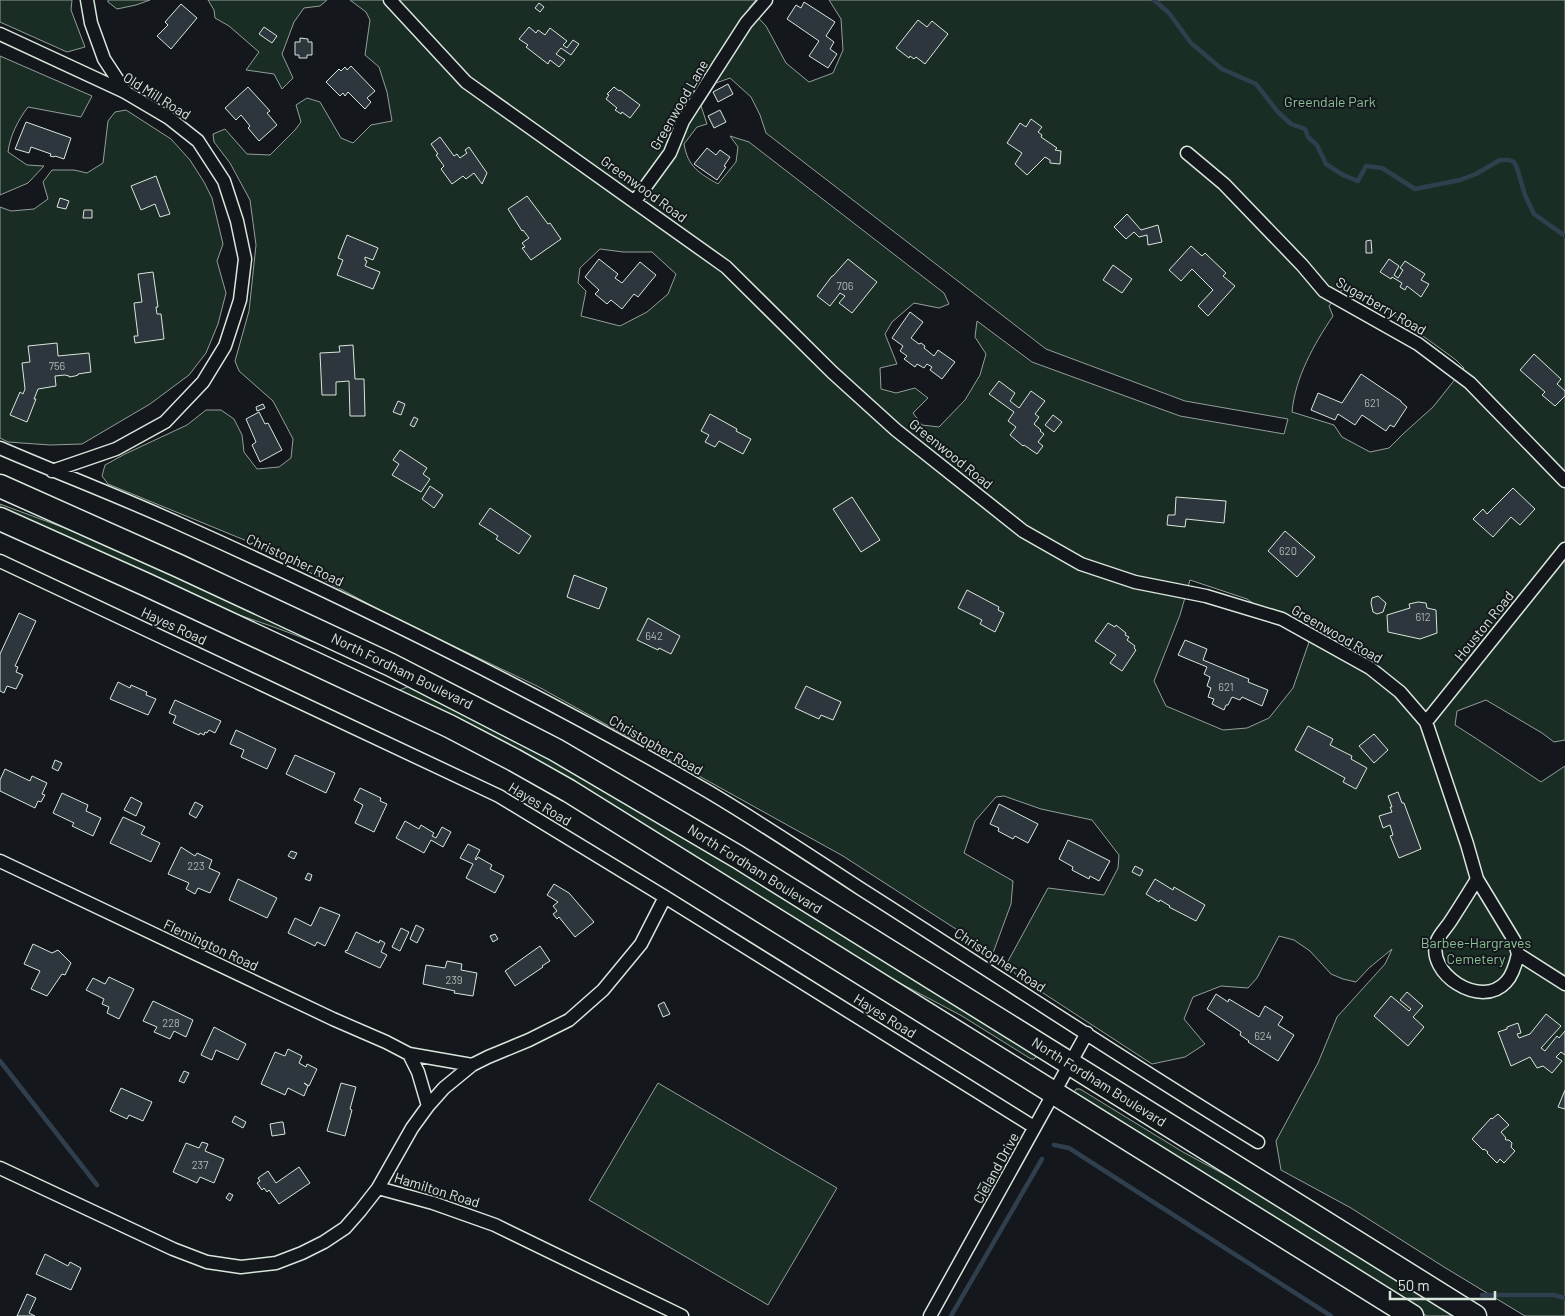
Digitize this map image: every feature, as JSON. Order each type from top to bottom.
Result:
[{"type":"highway","name":"North Fordham Boulevard","points":[[0,486],[179,566],[398,668],[512,727],[625,790],[738,857],[1475,1316]]},
{"type":"highway","points":[[0,500],[28,511],[42,505]]},
{"type":"highway","points":[[0,519],[147,585],[449,726],[565,788],[1412,1316]]},
{"type":"highway","points":[[324,668],[357,672],[380,679],[391,678],[398,668]]},
{"type":"street","points":[[87,0],[91,23],[104,59],[125,92]]},
{"type":"street","name":"Greenwood Road","points":[[390,0],[466,82],[726,267],[832,372],[889,423],[1023,531],[1080,564],[1134,582],[1206,596],[1282,619],[1370,668],[1400,692],[1426,722],[1477,879],[1514,940],[1518,954]]},
{"type":"street","name":"Greenwood Lane","points":[[635,201],[670,153],[683,121],[746,22],[766,0]]},
{"type":"street","name":"Old Mill Road","points":[[0,34],[125,92],[169,118],[198,141],[224,181],[237,221],[245,259],[240,300],[226,346],[202,382],[165,422],[116,449],[52,471]]},
{"type":"street","name":"Sugarberry Road","points":[[1187,153],[1224,184],[1302,265],[1324,291],[1418,344],[1470,383],[1565,481]]},
{"type":"street","name":"Christopher Road","points":[[0,448],[177,522],[336,596],[586,722],[711,793],[1176,1092],[1258,1142]]},
{"type":"street","name":"Houston Road","points":[[1426,722],[1565,549]]},
{"type":"street","name":"Hayes Road","points":[[0,561],[499,796],[1034,1127]]},
{"type":"street","name":"Flemington Road","points":[[0,861],[409,1054],[472,1065]]},
{"type":"street","points":[[1477,879],[1436,942],[1436,956],[1441,967],[1453,982],[1466,989],[1480,992],[1495,991],[1507,982],[1518,954],[1565,984]]},
{"type":"street","points":[[378,1188],[412,1128],[444,1088],[472,1065],[569,1020],[603,990],[641,944],[665,897]]},
{"type":"street","name":"Cleland Drive","points":[[930,1316],[1087,1034]]},
{"type":"street","points":[[409,1054],[418,1072],[428,1106]]},
{"type":"street","name":"Hamilton Road","points":[[0,1168],[173,1249],[207,1262],[242,1267],[276,1263],[324,1242],[345,1228],[378,1188],[433,1203],[495,1225],[682,1316]]},
{"type":"green space","points":[[0,0],[72,0],[71,10],[85,47],[67,52],[0,22]]},
{"type":"green space","points":[[108,0],[150,0],[117,9]]},
{"type":"green space","points":[[208,0],[327,0],[320,6],[304,8],[294,22],[282,54],[293,78],[282,89],[274,74],[246,70],[259,52],[229,26],[215,18],[214,10]]},
{"type":"green space","points":[[350,0],[756,0],[749,8],[766,26],[786,63],[809,82],[833,73],[843,50],[841,19],[829,0],[1565,0],[1565,740],[1554,742],[1486,700],[1457,711],[1455,725],[1541,782],[1565,766],[1565,1316],[1525,1316],[1351,1208],[1281,1170],[1276,1141],[1318,1063],[1337,1017],[1385,964],[1392,949],[1369,968],[1356,982],[1331,974],[1310,951],[1294,940],[1279,936],[1257,978],[1248,988],[1221,986],[1193,997],[1184,1019],[1205,1044],[1185,1057],[1152,1064],[1017,976],[1007,963],[1048,888],[1104,895],[1118,868],[1119,855],[1092,820],[1041,809],[1004,796],[996,797],[975,821],[964,853],[1013,881],[1011,904],[993,953],[843,856],[537,686],[391,616],[264,548],[108,484],[102,476],[105,465],[187,425],[206,410],[221,410],[234,419],[242,435],[244,452],[257,469],[279,467],[291,458],[293,439],[273,401],[239,371],[235,361],[249,311],[256,245],[250,200],[230,163],[214,142],[213,134],[225,129],[247,154],[270,155],[301,122],[296,105],[307,98],[320,102],[341,138],[353,143],[371,125],[392,121],[387,92],[379,67],[365,55],[370,20],[366,12]],"holes":[[[730,78],[751,97],[766,133],[1046,349],[1185,401],[1288,419],[1284,434],[1180,416],[1032,362],[977,321],[975,337],[986,354],[980,375],[965,400],[939,427],[922,425],[913,413],[928,398],[915,388],[896,393],[881,389],[880,368],[897,364],[885,334],[892,322],[914,303],[939,308],[949,304],[944,293],[749,142],[730,136],[738,147],[736,162],[718,184],[695,168],[688,158],[684,144],[697,127],[707,124],[701,106],[716,83]],[[600,249],[623,252],[652,252],[676,274],[668,294],[647,312],[620,326],[581,316],[586,291],[578,283],[580,268]],[[1343,289],[1362,294],[1412,328],[1464,368],[1433,407],[1389,448],[1370,452],[1342,437],[1334,425],[1292,412],[1297,387],[1306,362],[1333,316],[1329,306]],[[1190,580],[1247,599],[1309,642],[1293,688],[1269,718],[1247,728],[1223,730],[1166,706],[1154,681],[1180,615]]]},
{"type":"green space","points":[[0,56],[92,96],[81,117],[28,107],[15,128],[8,152],[27,165],[44,166],[28,183],[0,195]]},
{"type":"green space","points":[[126,110],[171,139],[190,160],[212,198],[223,244],[217,261],[226,293],[218,324],[206,353],[189,375],[150,404],[82,444],[50,445],[8,442],[0,438],[0,207],[11,211],[34,209],[48,199],[43,182],[52,170],[74,170],[87,173],[103,163],[108,121],[115,112]]},
{"type":"green space","points":[[0,504],[135,554],[369,663],[207,604],[0,510]]},
{"type":"green space","points":[[414,684],[590,778],[1037,1056],[1031,1059],[962,1016],[864,964],[395,692]]},
{"type":"green space","points":[[658,1083],[837,1188],[768,1305],[589,1200]]},
{"type":"green space","points":[[1076,1089],[1080,1089],[1183,1152],[1292,1211],[1461,1316],[1427,1316],[1074,1093]]},
{"type":"building","points":[[804,2],[835,22],[826,36],[834,42],[830,49],[837,54],[828,68],[809,56],[819,41],[787,19],[796,5],[801,8]]},
{"type":"building","points":[[539,3],[544,7],[540,12],[535,8]]},
{"type":"building","points":[[181,4],[197,18],[171,49],[157,36],[168,25],[165,22]]},
{"type":"building","points":[[918,20],[927,27],[932,21],[948,34],[925,64],[916,57],[914,59],[910,56],[909,58],[896,48]]},
{"type":"building","points":[[264,27],[277,36],[272,43],[259,34]]},
{"type":"building","points":[[529,27],[536,33],[538,30],[545,35],[550,28],[567,41],[563,45],[567,48],[573,40],[579,44],[571,55],[561,48],[556,54],[565,60],[559,67],[550,60],[548,64],[519,39]]},
{"type":"building","points":[[300,38],[308,39],[308,42],[312,42],[312,55],[307,55],[307,58],[299,58],[299,55],[295,55],[295,42],[300,42]]},
{"type":"building","points":[[351,66],[375,91],[367,98],[371,102],[365,109],[348,92],[345,96],[343,93],[340,96],[326,82],[339,69],[341,71],[345,67],[347,70]]},
{"type":"building","points":[[728,84],[733,94],[718,102],[713,92]]},
{"type":"building","points":[[248,87],[270,111],[267,113],[277,125],[259,141],[248,128],[250,126],[241,115],[236,120],[225,108]]},
{"type":"building","points":[[614,87],[640,105],[630,118],[622,112],[621,114],[615,110],[617,108],[606,99],[609,95],[607,94]]},
{"type":"building","points":[[720,110],[726,122],[714,128],[708,116]]},
{"type":"building","points":[[1031,119],[1042,127],[1038,132],[1042,135],[1041,137],[1057,148],[1055,150],[1061,151],[1060,164],[1050,163],[1050,160],[1045,157],[1027,175],[1015,164],[1022,153],[1007,143],[1020,123],[1026,127]]},
{"type":"building","points":[[26,122],[71,138],[64,159],[50,156],[51,154],[31,147],[29,153],[15,149]]},
{"type":"building","points":[[440,137],[454,156],[457,154],[460,158],[467,153],[465,150],[469,147],[487,173],[482,184],[474,173],[466,179],[463,176],[452,184],[441,169],[444,166],[431,144]]},
{"type":"building","points":[[707,148],[716,155],[720,150],[730,157],[717,180],[694,164]]},
{"type":"building","points":[[156,176],[170,214],[160,217],[155,204],[141,210],[131,186]]},
{"type":"building","points":[[527,196],[561,239],[531,260],[522,248],[525,247],[522,243],[529,238],[522,231],[508,209]]},
{"type":"building","points":[[60,198],[69,201],[66,209],[57,207]]},
{"type":"building","points":[[84,210],[92,210],[92,218],[83,218]]},
{"type":"building","points":[[1127,214],[1141,230],[1158,225],[1162,242],[1148,245],[1147,235],[1139,237],[1134,232],[1126,239],[1114,227]]},
{"type":"building","points":[[347,235],[378,248],[373,260],[365,257],[367,261],[365,266],[380,272],[373,289],[337,275],[343,260],[338,258]]},
{"type":"building","points":[[1371,240],[1372,253],[1366,253],[1366,241]]},
{"type":"building","points":[[1191,246],[1202,256],[1205,253],[1226,273],[1223,276],[1235,286],[1208,316],[1198,306],[1213,290],[1192,269],[1181,281],[1169,270]]},
{"type":"building","points":[[599,259],[618,274],[615,278],[622,283],[640,262],[656,275],[638,297],[634,294],[622,309],[611,300],[607,304],[595,294],[599,290],[585,277]]},
{"type":"building","points":[[848,259],[877,282],[852,313],[839,303],[845,296],[840,293],[830,306],[817,296]]},
{"type":"building","points":[[1389,259],[1399,266],[1394,275],[1398,278],[1403,270],[1400,268],[1405,261],[1425,274],[1421,280],[1429,284],[1421,297],[1407,286],[1405,290],[1400,287],[1402,283],[1380,272]]},
{"type":"building","points":[[1113,265],[1132,279],[1122,293],[1103,280]]},
{"type":"building","points":[[153,272],[158,307],[156,307],[157,314],[161,314],[164,339],[135,343],[134,336],[138,336],[134,303],[142,302],[138,274]]},
{"type":"building","points":[[910,312],[923,322],[911,338],[925,346],[924,348],[934,356],[938,350],[955,362],[942,379],[930,370],[932,367],[927,364],[924,368],[917,364],[915,367],[904,359],[907,356],[900,351],[903,346],[892,338]]},
{"type":"building","points":[[57,343],[58,356],[89,353],[91,372],[69,377],[65,375],[55,376],[56,386],[38,389],[27,422],[10,415],[20,392],[23,394],[25,389],[22,363],[30,362],[28,346]]},
{"type":"building","points":[[353,345],[355,379],[364,379],[365,416],[350,416],[349,381],[336,382],[336,395],[322,395],[320,353],[340,352],[339,346]]},
{"type":"building","points":[[1534,354],[1561,379],[1557,384],[1565,391],[1565,396],[1555,406],[1542,395],[1545,392],[1520,370]]},
{"type":"building","points":[[1361,374],[1407,407],[1394,427],[1390,425],[1386,431],[1362,415],[1355,425],[1338,414],[1335,420],[1311,410],[1318,393],[1342,403]]},
{"type":"building","points":[[999,381],[1015,393],[1010,401],[1019,408],[1031,391],[1045,401],[1035,414],[1039,417],[1034,424],[1044,434],[1038,442],[1043,446],[1037,454],[1023,446],[1010,435],[1016,427],[1008,421],[1014,412],[989,394]]},
{"type":"building","points":[[398,401],[405,404],[401,415],[393,412]]},
{"type":"building","points":[[263,404],[265,408],[257,411],[256,407]]},
{"type":"building","points":[[259,412],[265,424],[268,423],[282,450],[260,462],[252,445],[256,442],[246,419]]},
{"type":"building","points":[[710,414],[751,439],[743,454],[719,441],[715,447],[705,442],[709,435],[701,431]]},
{"type":"building","points":[[1053,415],[1062,422],[1054,432],[1045,425]]},
{"type":"building","points":[[414,417],[418,419],[414,427],[410,425]]},
{"type":"building","points":[[400,450],[427,468],[423,474],[430,479],[421,492],[392,475],[399,464],[393,460]]},
{"type":"building","points":[[430,486],[443,495],[434,508],[422,499]]},
{"type":"building","points":[[1513,488],[1535,509],[1520,525],[1511,517],[1493,537],[1473,519],[1483,509],[1487,514]]},
{"type":"building","points":[[852,497],[880,540],[861,552],[833,509]]},
{"type":"building","points":[[1176,497],[1226,501],[1224,523],[1186,519],[1185,527],[1167,525],[1168,515],[1175,515]]},
{"type":"building","points":[[490,508],[531,536],[519,554],[496,539],[498,536],[479,524]]},
{"type":"building","points":[[1285,531],[1315,557],[1297,577],[1268,551]]},
{"type":"building","points":[[574,575],[607,588],[599,609],[567,597]]},
{"type":"building","points":[[967,590],[999,607],[998,610],[1004,613],[995,632],[980,624],[982,620],[958,608]]},
{"type":"building","points":[[1378,596],[1386,603],[1383,612],[1377,614],[1373,612],[1371,603],[1372,598]]},
{"type":"building","points":[[1426,603],[1427,608],[1436,610],[1437,633],[1420,639],[1388,632],[1387,615],[1410,608],[1409,604]]},
{"type":"building","points":[[19,613],[36,621],[15,666],[18,667],[16,672],[23,675],[16,689],[7,686],[4,693],[0,691],[0,654]]},
{"type":"building","points":[[648,618],[680,636],[671,654],[637,640]]},
{"type":"building","points":[[1108,623],[1115,627],[1116,625],[1126,633],[1125,635],[1129,637],[1127,640],[1135,646],[1136,650],[1122,671],[1110,663],[1116,655],[1095,641]]},
{"type":"building","points":[[1185,640],[1207,649],[1203,660],[1249,679],[1248,682],[1268,690],[1262,706],[1242,697],[1240,700],[1232,697],[1224,710],[1212,704],[1214,699],[1208,697],[1211,688],[1207,686],[1210,677],[1204,674],[1207,667],[1178,655]]},
{"type":"building","points":[[118,682],[130,688],[131,685],[147,692],[146,695],[156,699],[148,715],[110,699]]},
{"type":"building","points":[[806,686],[841,702],[833,720],[821,715],[819,719],[795,708]]},
{"type":"building","points":[[175,700],[221,721],[215,733],[209,730],[204,735],[200,733],[199,735],[173,723],[176,716],[169,713]]},
{"type":"building","points":[[1308,726],[1333,739],[1330,745],[1352,756],[1351,759],[1367,768],[1356,789],[1343,782],[1345,778],[1295,750]]},
{"type":"building","points":[[236,730],[276,749],[267,769],[241,757],[244,750],[230,744]]},
{"type":"building","points":[[1374,734],[1388,750],[1374,763],[1359,746]]},
{"type":"building","points":[[295,755],[335,773],[326,793],[286,774]]},
{"type":"building","points":[[55,760],[62,763],[58,771],[52,768]]},
{"type":"building","points":[[5,769],[30,781],[32,776],[47,783],[42,794],[45,795],[41,802],[38,801],[35,808],[0,791],[0,780]]},
{"type":"building","points":[[360,788],[381,798],[380,801],[387,804],[374,832],[355,823],[363,805],[354,800]]},
{"type":"building","points":[[1398,792],[1421,849],[1399,858],[1390,836],[1393,835],[1390,825],[1383,828],[1379,816],[1392,812],[1388,796]]},
{"type":"building","points":[[62,793],[88,805],[86,811],[101,818],[93,836],[72,826],[74,823],[53,813]]},
{"type":"building","points":[[131,797],[142,803],[136,816],[124,810]]},
{"type":"building","points":[[195,802],[203,806],[196,818],[189,814]]},
{"type":"building","points":[[999,804],[1038,824],[1028,843],[1015,836],[1013,839],[998,831],[999,828],[990,824]]},
{"type":"building","points":[[123,817],[145,827],[141,834],[160,843],[151,862],[110,843]]},
{"type":"building","points":[[405,821],[419,829],[421,825],[434,833],[432,836],[436,838],[442,827],[451,832],[443,847],[431,840],[424,853],[396,838]]},
{"type":"building","points":[[1068,840],[1110,861],[1099,881],[1090,876],[1089,879],[1072,870],[1073,867],[1059,859]]},
{"type":"building","points":[[468,844],[480,850],[476,860],[478,857],[492,865],[490,869],[504,876],[495,893],[466,878],[473,864],[460,858]]},
{"type":"building","points":[[181,847],[195,856],[197,853],[212,860],[209,868],[220,873],[210,893],[198,888],[195,894],[186,889],[189,883],[168,874]]},
{"type":"building","points":[[291,851],[297,853],[294,859],[288,856]]},
{"type":"building","points":[[1135,866],[1143,870],[1140,876],[1132,872]]},
{"type":"building","points":[[308,873],[312,875],[310,881],[305,879]]},
{"type":"building","points":[[238,879],[277,898],[267,918],[229,900]]},
{"type":"building","points":[[1155,879],[1173,890],[1174,887],[1205,905],[1196,921],[1146,894]]},
{"type":"building","points":[[554,884],[569,893],[594,922],[575,937],[559,917],[557,919],[553,914],[557,911],[553,906],[558,902],[547,895]]},
{"type":"building","points":[[320,907],[340,915],[325,946],[317,942],[315,946],[288,933],[295,918],[311,926]]},
{"type":"building","points":[[416,925],[424,929],[417,943],[410,939]]},
{"type":"building","points":[[401,928],[409,932],[400,951],[392,947]]},
{"type":"building","points":[[356,932],[379,943],[380,940],[385,943],[381,952],[387,955],[380,968],[345,952]]},
{"type":"building","points":[[495,934],[498,939],[493,942],[490,936]]},
{"type":"building","points":[[33,944],[52,953],[58,950],[71,963],[65,975],[62,974],[47,996],[31,989],[40,971],[24,964]]},
{"type":"building","points":[[540,946],[550,961],[515,986],[505,971]]},
{"type":"building","points":[[447,961],[462,964],[461,970],[477,973],[473,996],[454,993],[455,991],[423,984],[426,965],[445,968]]},
{"type":"building","points":[[109,977],[134,989],[119,1019],[107,1013],[109,1007],[102,1004],[104,999],[86,990],[93,978],[105,984]]},
{"type":"building","points":[[1407,992],[1423,1006],[1413,1017],[1424,1027],[1408,1046],[1374,1016],[1391,996],[1409,1011],[1411,1009],[1400,1000]]},
{"type":"building","points":[[1216,994],[1228,1002],[1229,999],[1259,1017],[1265,1006],[1283,1017],[1278,1025],[1294,1035],[1278,1061],[1248,1042],[1240,1035],[1241,1032],[1207,1009]]},
{"type":"building","points":[[153,1001],[193,1020],[186,1037],[174,1031],[170,1039],[154,1032],[157,1027],[143,1021]]},
{"type":"building","points":[[664,1002],[670,1014],[663,1017],[658,1005]]},
{"type":"building","points":[[1546,1014],[1561,1026],[1541,1048],[1545,1051],[1557,1036],[1559,1038],[1565,1031],[1565,1055],[1561,1052],[1556,1057],[1562,1061],[1552,1073],[1543,1066],[1537,1068],[1530,1057],[1511,1066],[1498,1032],[1518,1023],[1521,1033],[1517,1034],[1519,1038],[1530,1034]]},
{"type":"building","points":[[214,1027],[246,1044],[238,1060],[216,1050],[212,1060],[201,1055]]},
{"type":"building","points":[[288,1049],[302,1056],[299,1063],[306,1067],[307,1064],[317,1069],[309,1086],[304,1083],[308,1086],[304,1096],[288,1088],[285,1095],[261,1084],[275,1052],[285,1056]]},
{"type":"building","points":[[184,1071],[189,1073],[184,1083],[179,1081]]},
{"type":"building","points":[[341,1083],[356,1087],[345,1136],[327,1131]]},
{"type":"building","points":[[121,1088],[152,1102],[143,1121],[129,1115],[127,1119],[110,1111]]},
{"type":"building","points":[[1565,1090],[1565,1109],[1558,1107]]},
{"type":"building","points":[[1498,1114],[1509,1125],[1501,1132],[1506,1140],[1512,1143],[1511,1147],[1515,1151],[1504,1163],[1500,1159],[1497,1163],[1488,1152],[1483,1150],[1472,1139],[1491,1118]]},
{"type":"building","points":[[235,1116],[246,1122],[243,1128],[232,1122]]},
{"type":"building","points":[[283,1122],[285,1134],[272,1136],[270,1124]]},
{"type":"building","points":[[202,1142],[208,1144],[205,1151],[224,1159],[214,1183],[200,1177],[197,1183],[173,1172],[186,1143],[199,1148]]},
{"type":"building","points":[[299,1167],[310,1183],[279,1204],[269,1190],[267,1192],[264,1188],[262,1190],[257,1183],[260,1181],[258,1178],[268,1171],[276,1183]]},
{"type":"building","points":[[981,1182],[986,1185],[983,1192],[977,1190]]},
{"type":"building","points":[[229,1193],[233,1195],[230,1201],[226,1198]]},
{"type":"building","points":[[45,1254],[68,1266],[70,1262],[81,1268],[71,1290],[36,1274]]},
{"type":"building","points":[[27,1294],[36,1298],[29,1313],[35,1316],[17,1316]]},
{"type":"waterway","points":[[1154,0],[1169,13],[1191,43],[1222,69],[1256,84],[1278,112],[1291,124],[1305,129],[1308,137],[1317,145],[1326,164],[1343,175],[1358,181],[1366,166],[1382,168],[1415,189],[1460,180],[1476,174],[1500,160],[1509,160],[1514,162],[1517,168],[1525,195],[1534,214],[1565,236]]},
{"type":"waterway","points":[[0,1061],[97,1185]]},
{"type":"waterway","points":[[1054,1145],[1069,1148],[1331,1316]]},
{"type":"waterway","points":[[951,1316],[1042,1159]]},
{"type":"waterway","points":[[1482,1295],[1554,1295],[1565,1298]]},
{"type":"park label","name":"Greendale Park","points":[[1330,102]]},
{"type":"park label","name":"Barbee-Hargraves Cemetery","points":[[1476,952]]}]
